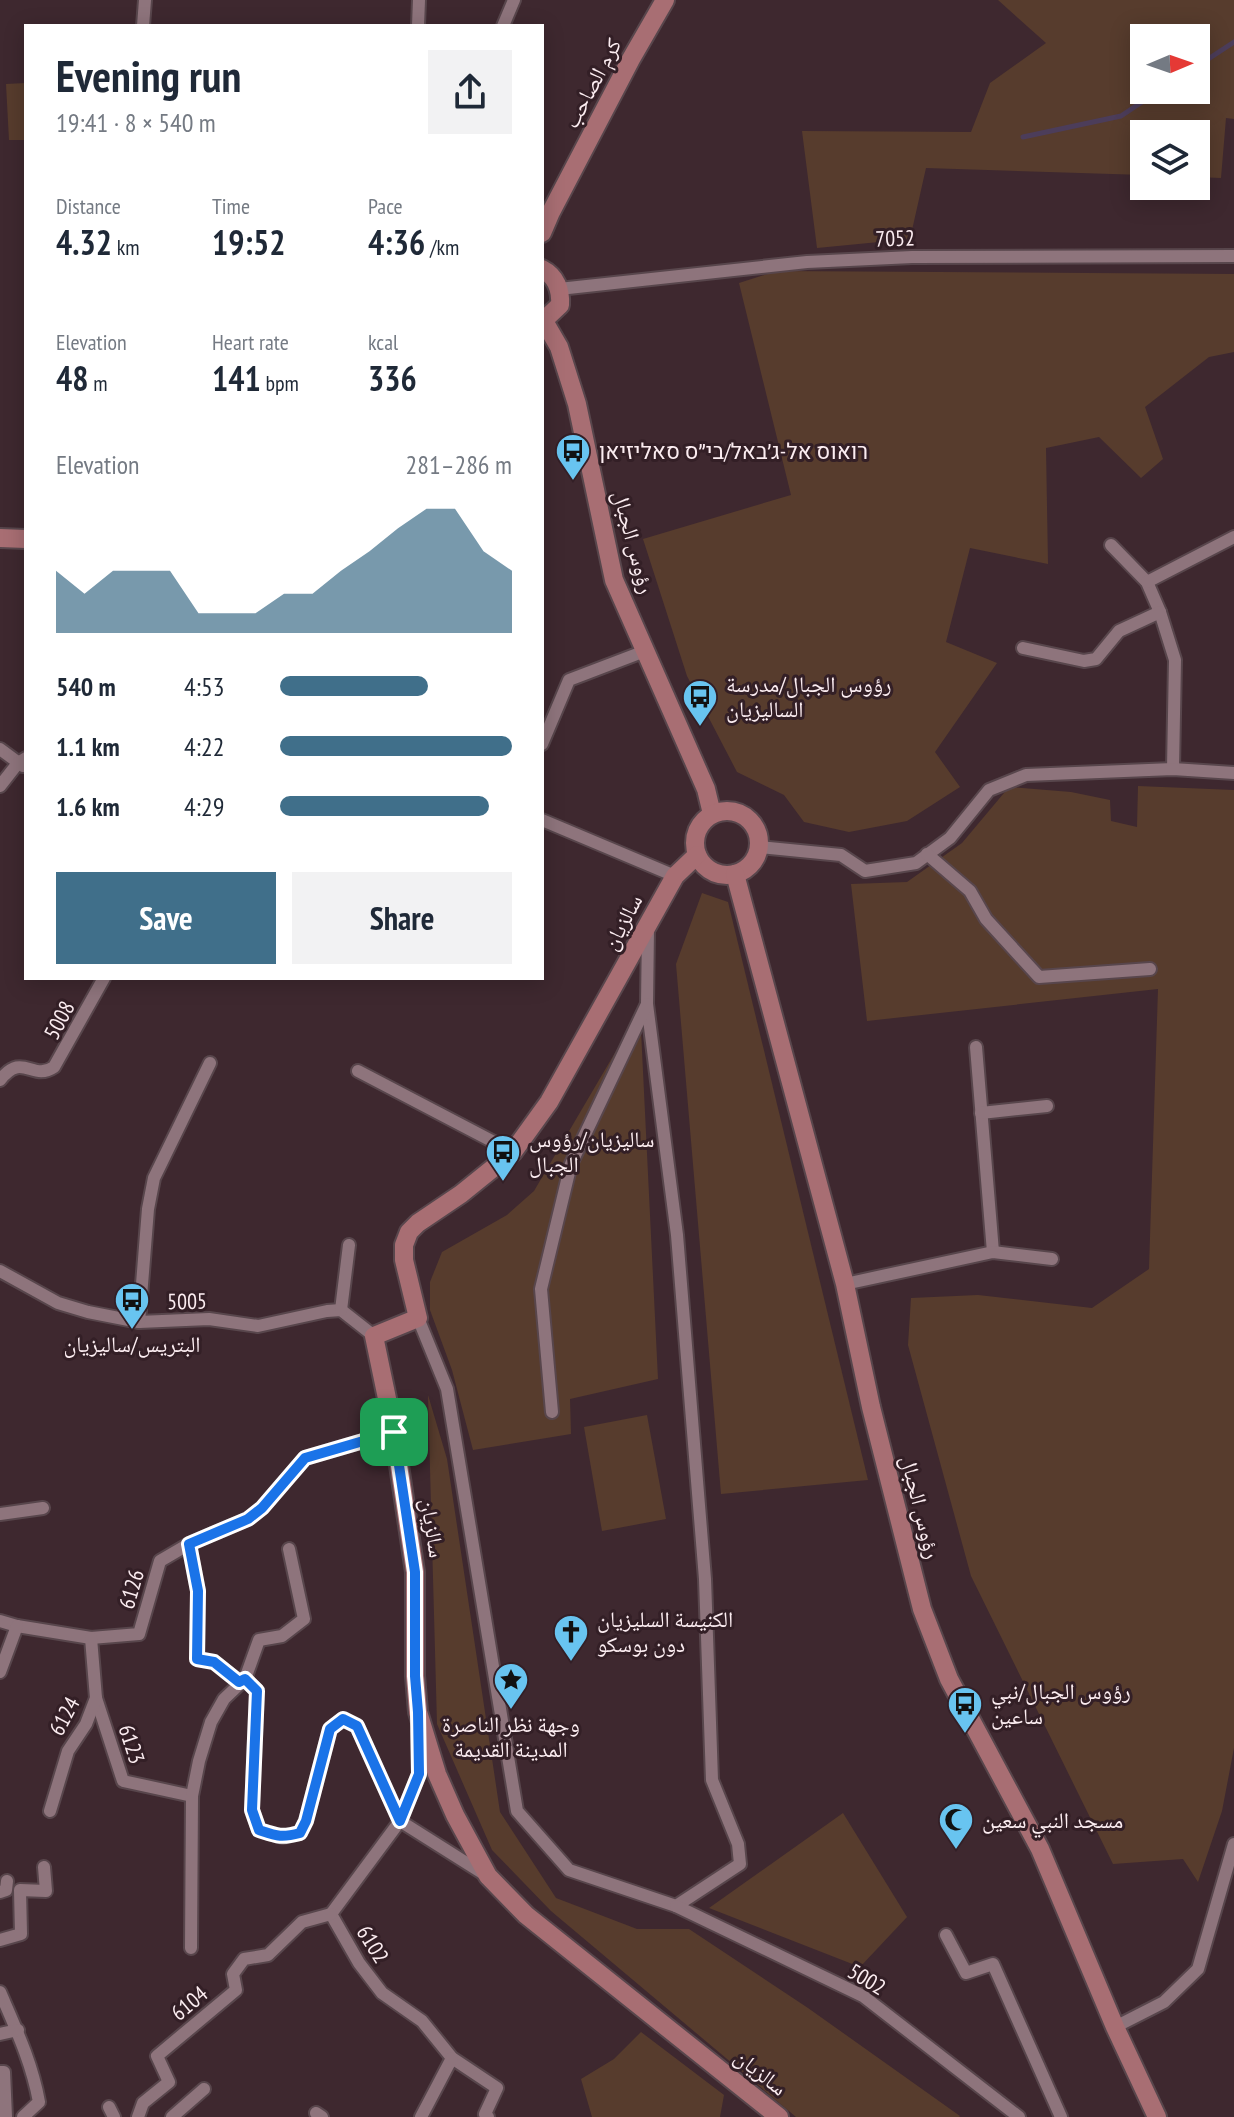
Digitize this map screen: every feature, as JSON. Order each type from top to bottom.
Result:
[{"type":"street","points":[[143,24],[145,0]]},
{"type":"street","points":[[418,24],[419,0]]},
{"type":"street","points":[[504,24],[514,0]]},
{"type":"street","name":"كرم الصاحب","points":[[544,228],[665,0]]},
{"type":"street","name":"7052","points":[[559,289],[807,262],[912,257],[1234,256]]},
{"type":"street","points":[[544,270],[555,279],[560,305],[544,320]]},
{"type":"street","name":"رؤوس الجبال","points":[[544,323],[559,347],[577,404],[614,580],[706,789],[712,814]]},
{"type":"street","points":[[1147,582],[1234,537]]},
{"type":"street","points":[[0,538],[24,539]]},
{"type":"street","points":[[1111,545],[1147,582],[1175,660],[1173,769]]},
{"type":"street","points":[[1023,648],[1084,661],[1096,659],[1119,631],[1160,612]]},
{"type":"street","points":[[544,739],[569,680],[645,651]]},
{"type":"street","points":[[0,749],[23,763],[0,786]]},
{"type":"street","points":[[759,847],[841,855],[865,871],[916,863],[950,838],[989,790],[1026,775],[1173,769],[1234,773]]},
{"type":"street","points":[[723,811],[735,812],[753,825],[759,847],[751,864],[735,874],[724,875],[712,872],[703,865],[695,843],[703,821],[723,811]]},
{"type":"street","points":[[544,821],[675,876]]},
{"type":"street","points":[[927,854],[970,891],[986,919],[1039,977],[1150,969]]},
{"type":"street","name":"سالزيان","points":[[418,1318],[404,1260],[404,1245],[409,1232],[513,1152],[549,1102],[675,876],[697,855]]},
{"type":"street","name":"رؤوس الجبال","points":[[735,874],[845,1284],[871,1407],[922,1609],[949,1679],[1040,1849],[1115,2027],[1157,2117]]},
{"type":"street","points":[[648,928],[647,1004],[677,1235],[705,1579],[712,1780],[738,1844],[740,1864],[676,1906]]},
{"type":"street","name":"5008","points":[[0,1080],[8,1070],[18,1066],[41,1072],[48,1072],[54,1067],[103,980]]},
{"type":"street","points":[[552,1412],[541,1289],[571,1164],[647,1004]]},
{"type":"street","points":[[976,1047],[993,1252]]},
{"type":"street","points":[[139,1322],[148,1209],[154,1178],[210,1063]]},
{"type":"street","points":[[358,1071],[513,1152]]},
{"type":"street","points":[[981,1113],[1047,1106]]},
{"type":"street","points":[[349,1245],[341,1310],[374,1336],[418,1318]]},
{"type":"street","points":[[845,1284],[993,1252],[1052,1259]]},
{"type":"street","name":"5005","points":[[0,1271],[58,1303],[139,1322],[209,1319],[258,1326],[341,1310]]},
{"type":"street","name":"5002","points":[[418,1318],[447,1389],[517,1811],[569,1870],[676,1906],[863,1996],[1019,2117]]},
{"type":"street","name":"سالزيان","points":[[374,1336],[394,1432],[415,1572],[418,1712],[437,1774],[455,1815],[488,1876],[526,1915],[779,2117]]},
{"type":"street","name":"6126","points":[[0,1621],[91,1638],[139,1634],[160,1561],[189,1544],[248,1519],[262,1508],[305,1458],[394,1432]]},
{"type":"street","points":[[0,1514],[43,1508]]},
{"type":"street","points":[[189,1544],[198,1591],[197,1659],[214,1662],[257,1691],[252,1810],[259,1830],[283,1837],[300,1833],[306,1821],[330,1729],[343,1719],[357,1726],[400,1821],[488,1876]]},
{"type":"street","points":[[191,1948],[192,1796],[199,1761],[211,1722],[224,1699],[242,1680],[259,1640],[282,1636],[304,1619],[289,1549]]},
{"type":"street","points":[[0,1672],[17,1626]]},
{"type":"street","name":"6124","points":[[50,1811],[68,1751],[86,1724],[96,1698],[91,1638]]},
{"type":"street","name":"6123","points":[[96,1698],[123,1781],[192,1796]]},
{"type":"street","name":"6102","points":[[418,1712],[419,1774],[400,1821],[331,1914],[359,1963],[382,1993],[422,2021],[452,2058],[497,2088],[485,2114],[488,2117]]},
{"type":"street","points":[[1115,2027],[1164,2002],[1198,1969],[1234,1844]]},
{"type":"street","points":[[0,1940],[21,1934],[20,1890],[46,1891],[44,1867]]},
{"type":"street","name":"6104","points":[[138,2117],[143,2103],[169,2082],[157,2056],[236,1990],[233,1974],[244,1959],[268,1955],[302,1922],[331,1914]]},
{"type":"street","points":[[946,1935],[966,1973],[993,1964],[1061,2117]]},
{"type":"street","points":[[0,1992],[34,2075],[39,2102],[23,2117]]},
{"type":"street","points":[[0,2034],[18,2030]]},
{"type":"street","points":[[421,2117],[452,2058]]},
{"type":"street","points":[[0,2072],[4,2072],[6,2117]]},
{"type":"street","points":[[172,2117],[204,2089]]},
{"type":"shaded area","points":[[998,0],[1234,0],[1234,119],[1226,118],[1221,178],[1210,178],[1210,120],[1130,120],[1130,175],[926,168],[910,239],[817,248],[802,131],[971,132],[990,83],[1046,43]]},
{"type":"shaded area","points":[[24,83],[24,140],[9,140],[6,84]]},
{"type":"shaded area","points":[[777,271],[1234,274],[1234,352],[1209,357],[1145,407],[1163,459],[1141,478],[1099,437],[1046,448],[1048,564],[970,548],[946,642],[997,663],[935,752],[960,787],[907,821],[849,832],[804,822],[784,795],[737,772],[687,676],[643,539],[791,495],[739,283]]},
{"type":"shaded area","points":[[1138,786],[1234,790],[1234,1748],[1222,1811],[1198,1882],[1183,1859],[1113,1864],[971,1576],[908,1345],[911,1298],[978,1295],[1092,1308],[1149,1269],[1158,989],[867,1021],[851,884],[907,882],[962,843],[1009,787],[1071,792],[1110,800],[1111,821],[1137,827]]},
{"type":"shaded area","points":[[702,893],[728,902],[868,1480],[721,1494],[676,964]]},
{"type":"shaded area","points":[[640,1010],[658,1379],[570,1399],[571,1434],[473,1450],[452,1370],[430,1310],[430,1282],[442,1252],[507,1215],[534,1191]]},
{"type":"shaded area","points":[[428,1395],[447,1459],[500,1812],[556,1898],[637,1929],[689,1929],[808,2008],[959,2117],[796,2117],[551,1911],[492,1850],[437,1724]]},
{"type":"shaded area","points":[[647,1415],[666,1519],[602,1531],[584,1427]]},
{"type":"shaded area","points":[[843,1813],[907,1917],[860,1967],[709,1908]]},
{"type":"shaded area","points":[[641,2032],[724,2095],[720,2117],[592,2117],[581,2079],[614,2059]]},
{"type":"waterway","points":[[1210,58],[1234,42]]},
{"type":"waterway","points":[[1023,137],[1121,116],[1139,104]]},
{"type":"place","name":"רואוס אל-ג׳באל/בי״ס סאליזיאן","points":[[573,482]]},
{"type":"place","name":"رؤوس الجبال/مدرسة الساليزيان","points":[[700,728]]},
{"type":"place","name":"ساليزيان/رؤوس الجبال","points":[[503,1183]]},
{"type":"place","name":"البتريس/ساليزيان","points":[[132,1331]]},
{"type":"place","name":"الكنيسة السليزيان دون بوسكو","points":[[571,1663]]},
{"type":"place","name":"وجهة نظر الناصرة المدينة القديمة","points":[[511,1711]]},
{"type":"place","name":"رؤوس الجبال/نبي ساعين","points":[[965,1735]]},
{"type":"place","name":"مسجد النبي سعين","points":[[956,1851]]},
{"type":"route","points":[[394,1432],[415,1572],[419,1774],[400,1821],[357,1726],[343,1719],[330,1729],[306,1821],[300,1833],[283,1837],[270,1834],[259,1830],[252,1810],[257,1691],[245,1679],[239,1682],[214,1662],[197,1659],[198,1591],[189,1544],[248,1519],[262,1508],[305,1458],[394,1432]]}]
